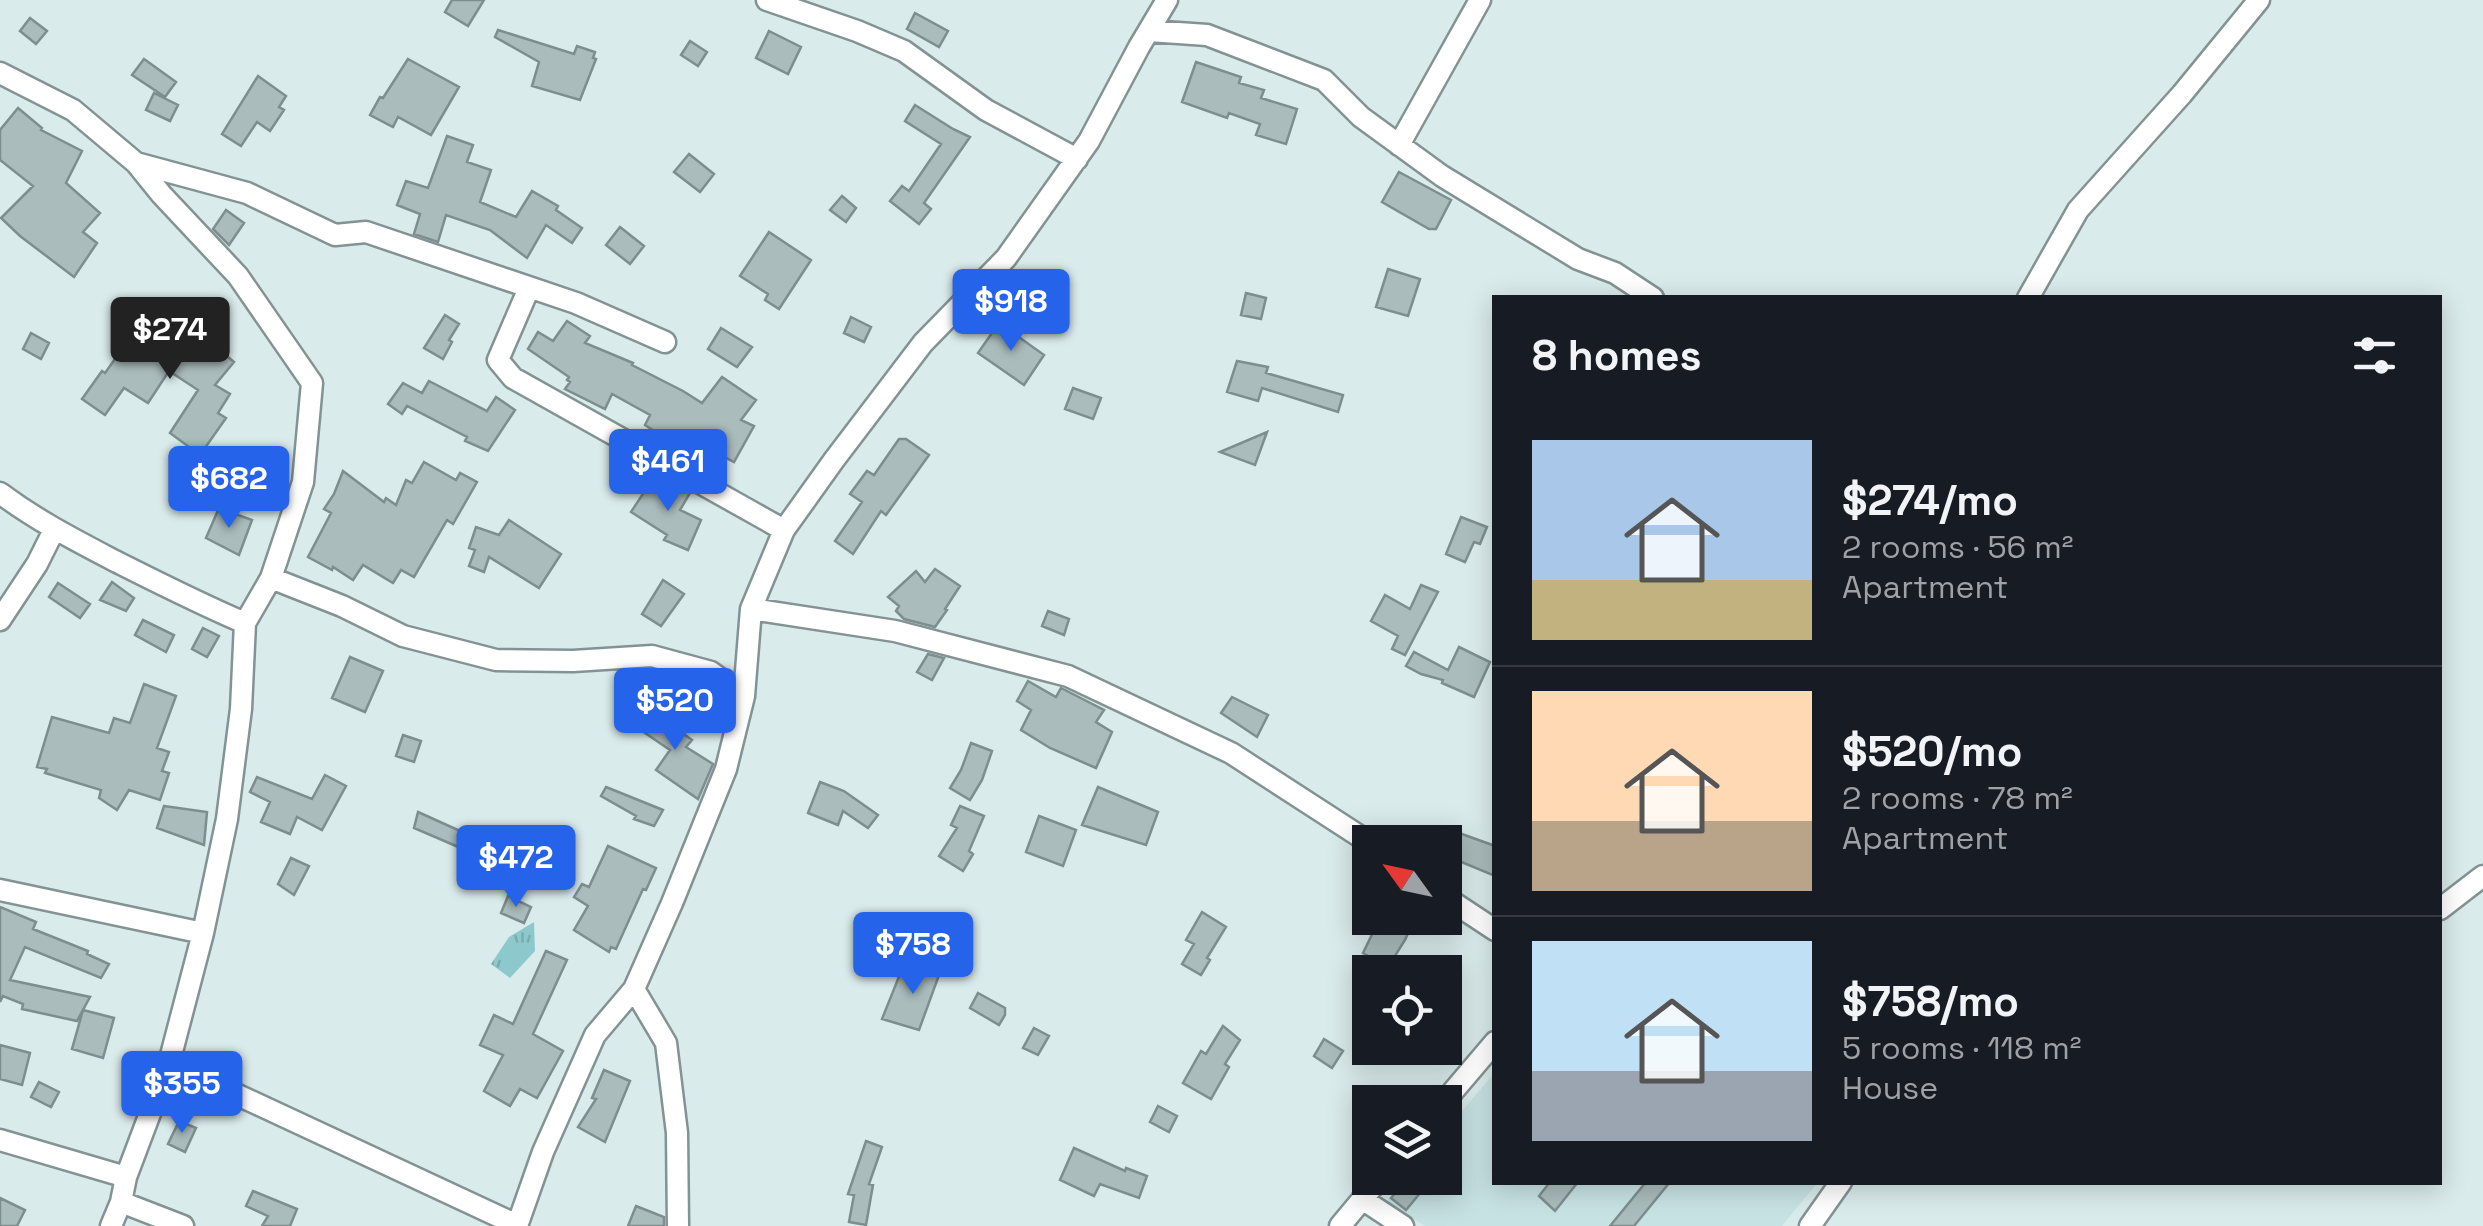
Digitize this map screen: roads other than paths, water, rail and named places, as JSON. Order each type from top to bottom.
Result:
[{"type":"street","points":[[767,0],[904,51],[986,110],[1076,160]]},
{"type":"street","points":[[168,1062],[517,1225],[543,1152],[595,1035],[634,989],[726,769],[744,696],[751,610],[784,530],[923,343],[1006,258],[1090,141],[1167,0]]},
{"type":"street","points":[[1399,145],[1480,0]]},
{"type":"street","points":[[2030,295],[2078,210],[2182,94],[2259,0]]},
{"type":"street","points":[[1149,31],[1207,34],[1324,80],[1362,117],[1442,176],[1578,259],[1615,273],[1649,295]]},
{"type":"street","points":[[0,73],[73,110],[136,162],[238,276],[312,383],[303,482],[271,578],[245,624],[241,710],[227,818],[203,933],[168,1062],[110,1226]]},
{"type":"street","points":[[136,162],[246,193],[335,234],[366,232],[576,303],[665,342]]},
{"type":"street","points":[[528,288],[498,360],[513,378],[784,530]]},
{"type":"street","points":[[0,493],[54,530],[245,624]]},
{"type":"street","points":[[0,620],[54,530]]},
{"type":"street","points":[[271,578],[403,636],[496,660],[652,656],[711,672],[744,696]]},
{"type":"street","points":[[751,610],[895,631],[1068,676],[1231,753],[1352,830]]},
{"type":"street","points":[[2442,907],[2483,876]]},
{"type":"street","points":[[0,890],[203,933]]},
{"type":"street","points":[[1462,908],[1492,928]]},
{"type":"street","points":[[634,989],[666,1043],[677,1133],[678,1226]]},
{"type":"street","points":[[1458,1085],[1492,1046]]},
{"type":"street","points":[[0,1140],[126,1176]]},
{"type":"street","points":[[1810,1226],[1839,1185]]},
{"type":"street","points":[[1340,1226],[1365,1195]]},
{"type":"street","points":[[1362,1198],[1402,1226]]},
{"type":"street","points":[[121,1202],[183,1226]]}]
